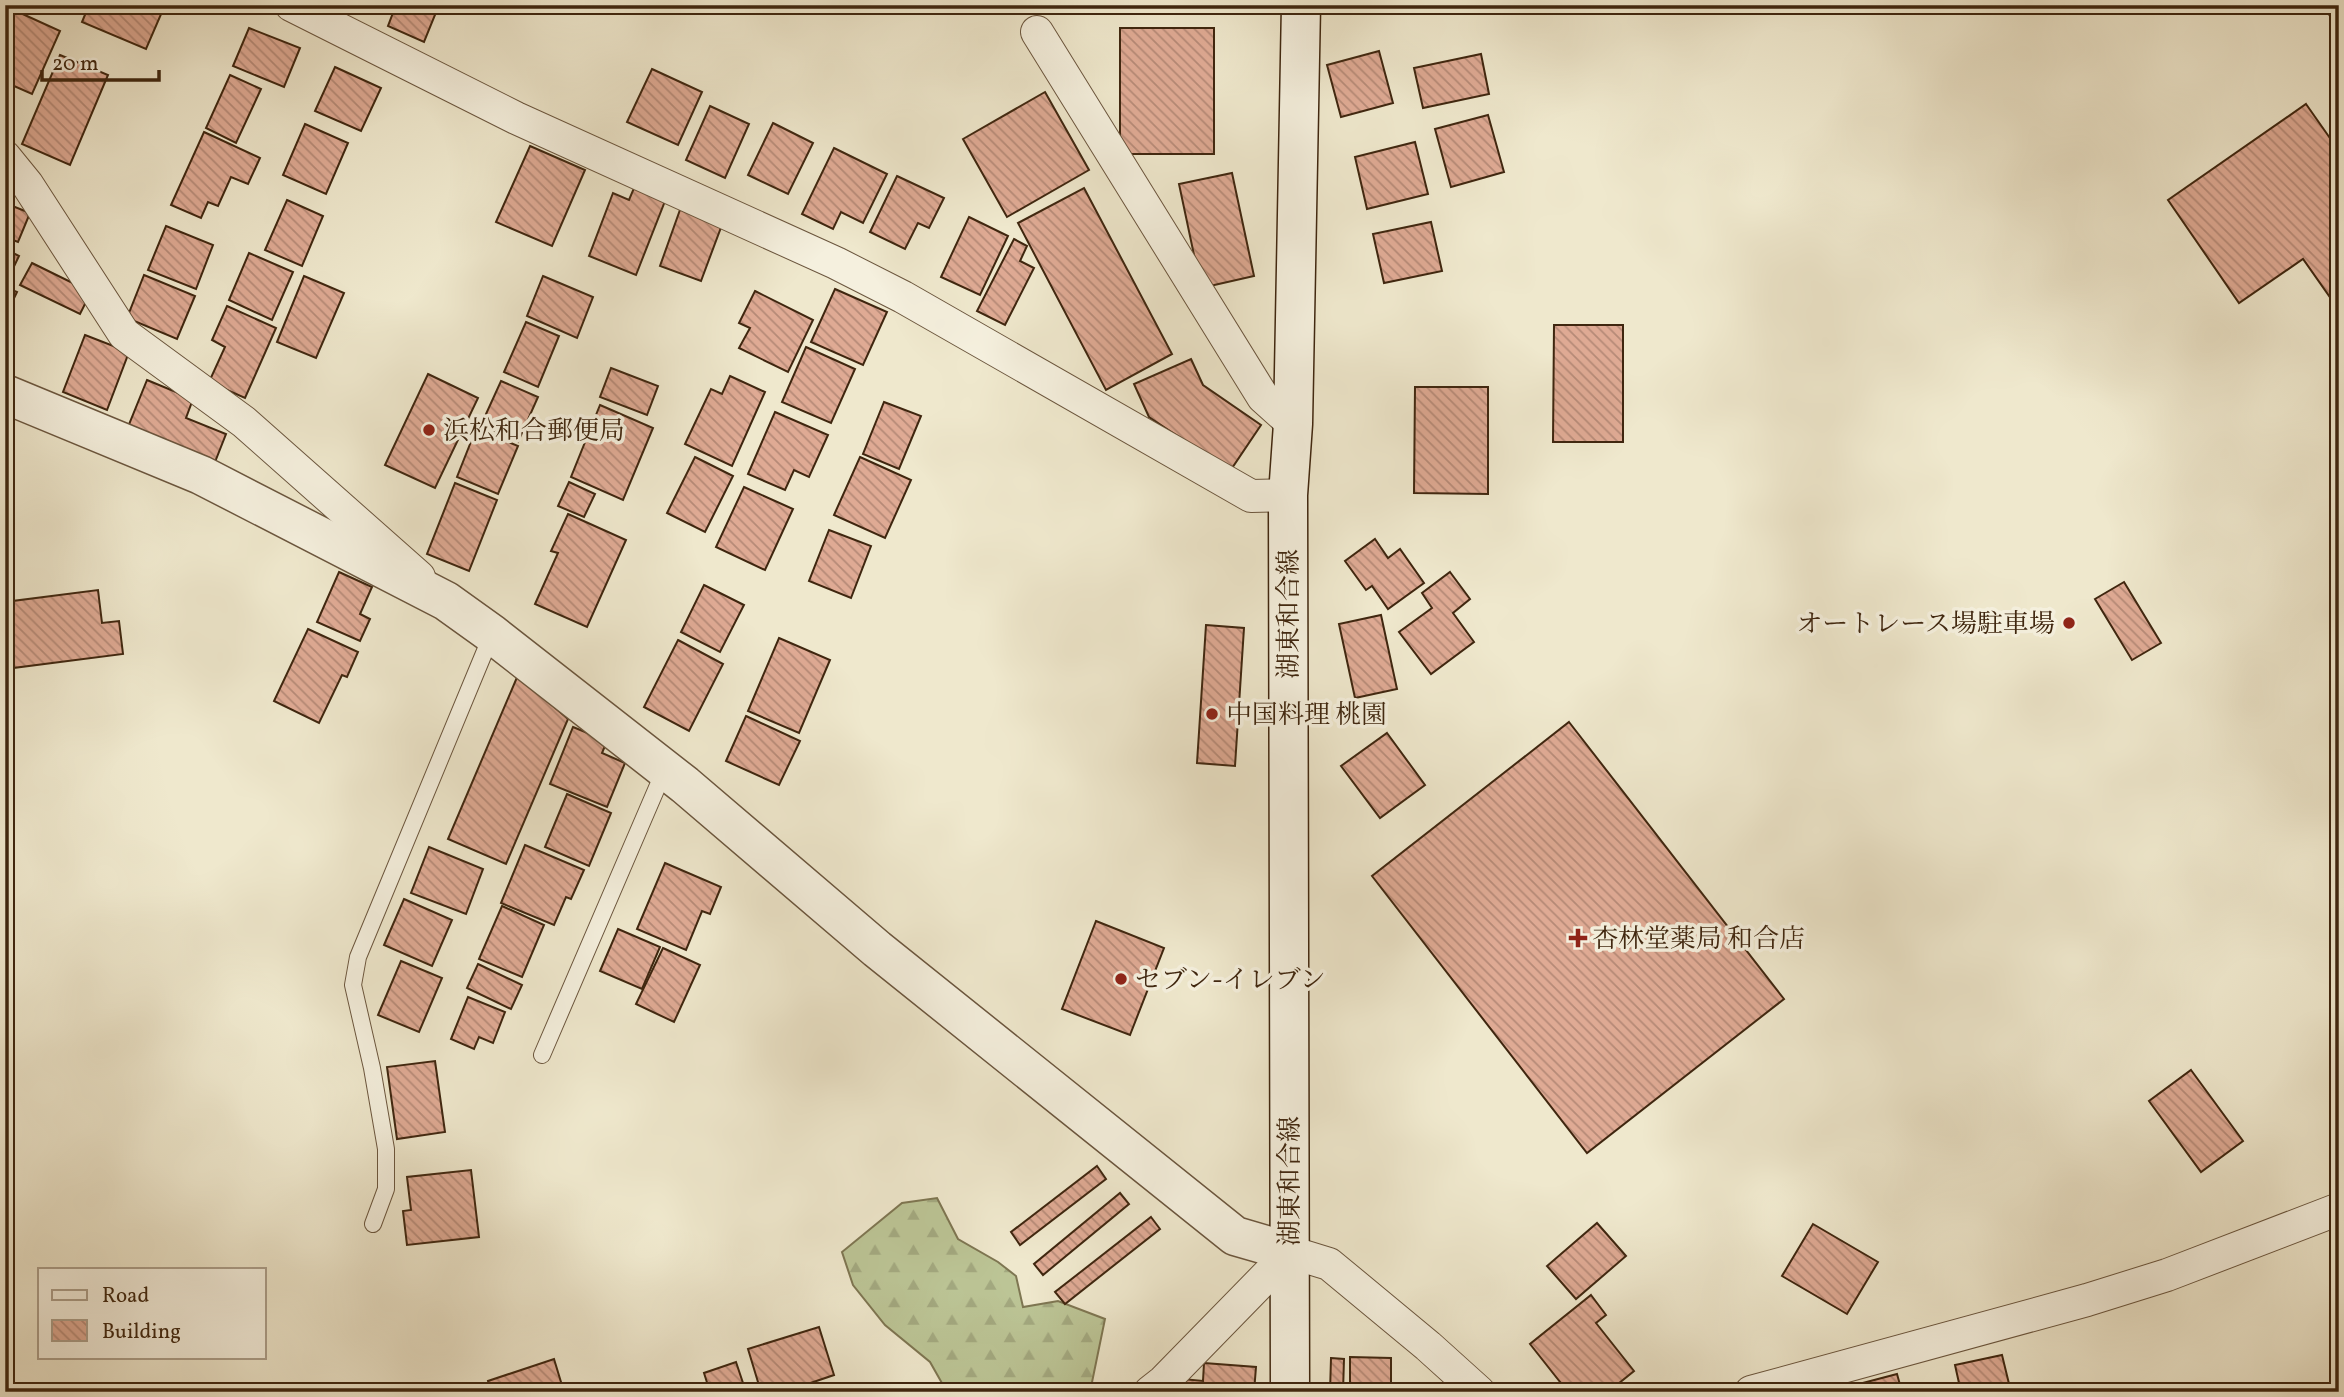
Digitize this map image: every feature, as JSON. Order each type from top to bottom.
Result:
[{"type":"street","points":[[291,5],[516,118],[836,263],[903,297],[1251,496],[1288,495]]},
{"type":"street","name":"湖東和合線","points":[[1290,1392],[1288,495],[1293,424],[1301,5]]},
{"type":"street","points":[[1037,32],[1263,397],[1293,424]]},
{"type":"street","points":[[5,157],[27,184],[124,334],[244,422],[446,601],[664,769],[877,949],[1235,1236],[1329,1264],[1479,1392]]},
{"type":"street","points":[[5,394],[201,475],[446,601]]},
{"type":"street","points":[[1756,1391],[2087,1300],[2167,1275],[2339,1209]]},
{"type":"street","points":[[1150,1392],[1164,1381],[1290,1252]]},
{"type":"lane","points":[[373,1224],[386,1189],[386,1149],[372,1068],[353,985],[358,957],[492,634]]},
{"type":"lane","points":[[542,1055],[664,769]]},
{"type":"green space","points":[[937,1198],[958,1239],[998,1262],[1016,1276],[1023,1307],[1058,1301],[1105,1319],[1090,1392],[947,1392],[930,1362],[885,1325],[853,1285],[842,1252],[902,1203]]},
{"type":"building","points":[[89,5],[165,5],[146,49],[82,22]]},
{"type":"building","points":[[396,5],[439,5],[424,42],[388,26]]},
{"type":"building","points":[[2323,5],[2339,5],[2339,30]]},
{"type":"building","points":[[5,6],[60,31],[32,94],[5,82]]},
{"type":"building","points":[[249,28],[300,48],[284,87],[233,66]]},
{"type":"building","points":[[1120,28],[1214,28],[1214,154],[1120,154]]},
{"type":"building","points":[[1379,51],[1393,103],[1341,117],[1327,65]]},
{"type":"building","points":[[1481,54],[1489,94],[1423,108],[1414,68]]},
{"type":"building","points":[[60,55],[108,75],[70,165],[22,144]]},
{"type":"building","points":[[335,67],[381,88],[361,131],[315,111]]},
{"type":"building","points":[[652,69],[702,92],[678,145],[627,122]]},
{"type":"building","points":[[230,75],[261,89],[236,143],[206,128]]},
{"type":"building","points":[[1045,92],[1089,170],[1007,217],[963,139]]},
{"type":"building","points":[[2306,104],[2339,151],[2339,310],[2303,259],[2239,303],[2168,200]]},
{"type":"building","points":[[710,106],[749,124],[725,178],[686,160]]},
{"type":"building","points":[[1488,115],[1504,172],[1451,187],[1435,129]]},
{"type":"building","points":[[773,123],[813,143],[788,194],[748,175]]},
{"type":"building","points":[[305,124],[348,143],[326,194],[283,175]]},
{"type":"building","points":[[204,132],[260,158],[248,184],[231,177],[218,206],[208,202],[201,218],[171,205]]},
{"type":"building","points":[[1415,142],[1428,194],[1367,209],[1355,157]]},
{"type":"building","points":[[530,146],[585,170],[552,246],[496,222]]},
{"type":"building","points":[[834,148],[887,174],[863,223],[841,212],[833,229],[802,214]]},
{"type":"building","points":[[1232,173],[1254,276],[1201,288],[1179,184]]},
{"type":"building","points":[[897,176],[944,198],[929,228],[918,223],[905,249],[870,232]]},
{"type":"building","points":[[634,188],[665,201],[636,275],[589,256],[613,193],[629,200]]},
{"type":"building","points":[[1084,188],[1172,354],[1106,390],[1018,223]]},
{"type":"building","points":[[287,200],[323,216],[302,266],[265,250]]},
{"type":"building","points":[[5,203],[30,213],[18,242],[5,237]]},
{"type":"building","points":[[681,207],[723,222],[701,281],[660,266]]},
{"type":"building","points":[[969,217],[1008,236],[980,295],[941,277]]},
{"type":"building","points":[[1431,222],[1442,271],[1384,283],[1373,234]]},
{"type":"building","points":[[166,226],[213,245],[196,289],[148,270]]},
{"type":"building","points":[[1014,239],[1027,246],[1020,261],[1034,268],[1005,325],[977,311]]},
{"type":"building","points":[[5,249],[19,256],[9,277],[5,275]]},
{"type":"building","points":[[249,253],[293,272],[272,320],[229,300]]},
{"type":"building","points":[[32,263],[91,292],[80,314],[20,285]]},
{"type":"building","points":[[144,275],[195,296],[177,339],[127,318]]},
{"type":"building","points":[[304,276],[344,293],[316,358],[277,342]]},
{"type":"building","points":[[543,276],[593,297],[577,338],[527,316]]},
{"type":"building","points":[[5,287],[17,292],[5,317]]},
{"type":"building","points":[[835,289],[887,312],[863,365],[811,342]]},
{"type":"building","points":[[755,291],[813,320],[788,372],[739,348],[750,328],[739,323]]},
{"type":"building","points":[[227,306],[276,328],[245,398],[209,382],[225,347],[212,340]]},
{"type":"building","points":[[526,322],[559,336],[538,387],[504,372]]},
{"type":"building","points":[[1554,325],[1623,325],[1623,442],[1553,442]]},
{"type":"building","points":[[85,335],[129,352],[107,410],[63,392]]},
{"type":"building","points":[[806,347],[855,369],[831,423],[782,402]]},
{"type":"building","points":[[1191,359],[1203,385],[1261,425],[1230,471],[1149,417],[1134,384]]},
{"type":"building","points":[[611,368],[658,386],[647,415],[600,397]]},
{"type":"building","points":[[428,374],[478,398],[435,488],[385,465]]},
{"type":"building","points":[[730,376],[765,392],[732,466],[685,444],[711,389],[722,394]]},
{"type":"building","points":[[147,380],[193,399],[186,418],[226,434],[215,462],[128,427]]},
{"type":"building","points":[[501,381],[538,397],[518,442],[481,425]]},
{"type":"building","points":[[1415,387],[1488,387],[1488,494],[1414,493]]},
{"type":"building","points":[[884,402],[921,416],[899,469],[863,454]]},
{"type":"building","points":[[600,405],[653,428],[623,500],[571,477]]},
{"type":"building","points":[[775,412],[828,435],[809,477],[794,470],[785,490],[748,474]]},
{"type":"building","points":[[476,429],[518,446],[498,494],[457,477]]},
{"type":"building","points":[[695,457],[733,476],[705,532],[667,513]]},
{"type":"building","points":[[860,457],[911,480],[885,538],[834,515]]},
{"type":"building","points":[[569,482],[595,494],[584,517],[558,506]]},
{"type":"building","points":[[455,483],[497,500],[469,571],[427,554]]},
{"type":"building","points":[[744,487],[793,509],[765,570],[716,547]]},
{"type":"building","points":[[568,514],[626,540],[587,627],[535,604],[558,553],[551,551]]},
{"type":"building","points":[[829,530],[871,546],[851,598],[809,581]]},
{"type":"building","points":[[1375,539],[1388,558],[1400,549],[1424,583],[1388,609],[1372,586],[1366,590],[1345,561]]},
{"type":"building","points":[[339,572],[372,587],[360,614],[370,619],[360,641],[317,622]]},
{"type":"building","points":[[1450,572],[1470,599],[1453,613],[1474,642],[1431,674],[1399,632],[1432,608],[1422,593]]},
{"type":"building","points":[[2124,582],[2161,643],[2132,660],[2095,599]]},
{"type":"building","points":[[704,585],[744,605],[720,652],[681,632]]},
{"type":"building","points":[[98,590],[102,623],[119,621],[123,654],[5,669],[5,602]]},
{"type":"building","points":[[1381,615],[1397,689],[1355,698],[1339,624]]},
{"type":"building","points":[[1206,625],[1244,628],[1235,766],[1197,763]]},
{"type":"building","points":[[308,629],[358,652],[347,677],[342,675],[319,723],[274,701]]},
{"type":"building","points":[[779,638],[830,660],[799,733],[748,711]]},
{"type":"building","points":[[678,640],[723,664],[689,731],[644,707]]},
{"type":"building","points":[[518,675],[568,719],[506,864],[448,839]]},
{"type":"building","points":[[746,716],[800,741],[779,785],[726,761]]},
{"type":"building","name":"杏林堂薬局 和合店","points":[[1569,722],[1784,999],[1587,1153],[1372,876]]},
{"type":"building","points":[[573,727],[607,741],[602,753],[625,763],[607,807],[550,784]]},
{"type":"building","points":[[1387,733],[1425,785],[1380,818],[1341,766]]},
{"type":"building","points":[[567,794],[611,813],[589,866],[545,847]]},
{"type":"building","points":[[525,845],[584,870],[571,899],[566,897],[554,925],[501,903]]},
{"type":"building","points":[[429,847],[483,869],[466,914],[411,893]]},
{"type":"building","points":[[665,863],[721,887],[710,914],[702,911],[686,950],[637,929]]},
{"type":"building","points":[[404,899],[452,920],[432,966],[384,945]]},
{"type":"building","points":[[502,906],[544,925],[522,977],[479,959]]},
{"type":"building","points":[[1096,921],[1164,948],[1130,1035],[1062,1009]]},
{"type":"building","points":[[618,929],[660,947],[642,989],[600,971]]},
{"type":"building","points":[[663,948],[700,965],[674,1022],[636,1004]]},
{"type":"building","points":[[401,961],[442,978],[419,1032],[378,1015]]},
{"type":"building","points":[[478,964],[522,985],[511,1009],[467,988]]},
{"type":"building","points":[[468,997],[505,1012],[493,1043],[479,1037],[474,1049],[451,1039]]},
{"type":"building","points":[[435,1061],[445,1132],[397,1139],[387,1067]]},
{"type":"building","points":[[2191,1070],[2243,1141],[2201,1172],[2149,1101]]},
{"type":"building","points":[[1097,1166],[1106,1179],[1020,1245],[1011,1232]]},
{"type":"building","points":[[471,1170],[479,1237],[407,1245],[403,1211],[411,1210],[407,1177]]},
{"type":"building","points":[[1120,1193],[1129,1204],[1043,1275],[1034,1264]]},
{"type":"building","points":[[1151,1217],[1160,1229],[1065,1304],[1055,1292]]},
{"type":"building","points":[[1597,1223],[1626,1256],[1576,1299],[1547,1266]]},
{"type":"building","points":[[1813,1224],[1878,1262],[1847,1314],[1782,1276]]},
{"type":"building","points":[[1591,1295],[1606,1315],[1596,1323],[1634,1371],[1608,1392],[1568,1392],[1530,1344]]},
{"type":"building","points":[[819,1327],[834,1375],[784,1392],[761,1392],[748,1349]]},
{"type":"building","points":[[2002,1355],[2011,1392],[1961,1392],[1955,1365]]},
{"type":"building","points":[[1350,1357],[1391,1358],[1391,1392],[1350,1392]]},
{"type":"building","points":[[1331,1358],[1344,1359],[1343,1392],[1330,1392]]},
{"type":"building","points":[[554,1359],[564,1392],[491,1392],[488,1381]]},
{"type":"building","points":[[736,1362],[746,1392],[710,1392],[704,1373]]},
{"type":"building","points":[[1204,1363],[1256,1367],[1254,1392],[1182,1392],[1183,1379],[1203,1381]]},
{"type":"building","points":[[1897,1374],[1902,1392],[1861,1392],[1859,1384]]},
{"type":"place","name":"浜松和合郵便局","points":[[429,430]]},
{"type":"place","name":"オートレース場駐車場","points":[[2069,623]]},
{"type":"place","name":"中国料理 桃園","points":[[1212,714]]},
{"type":"place","name":"杏林堂薬局 和合店","points":[[1578,938]]},
{"type":"place","name":"セブン-イレブン","points":[[1121,979]]}]
